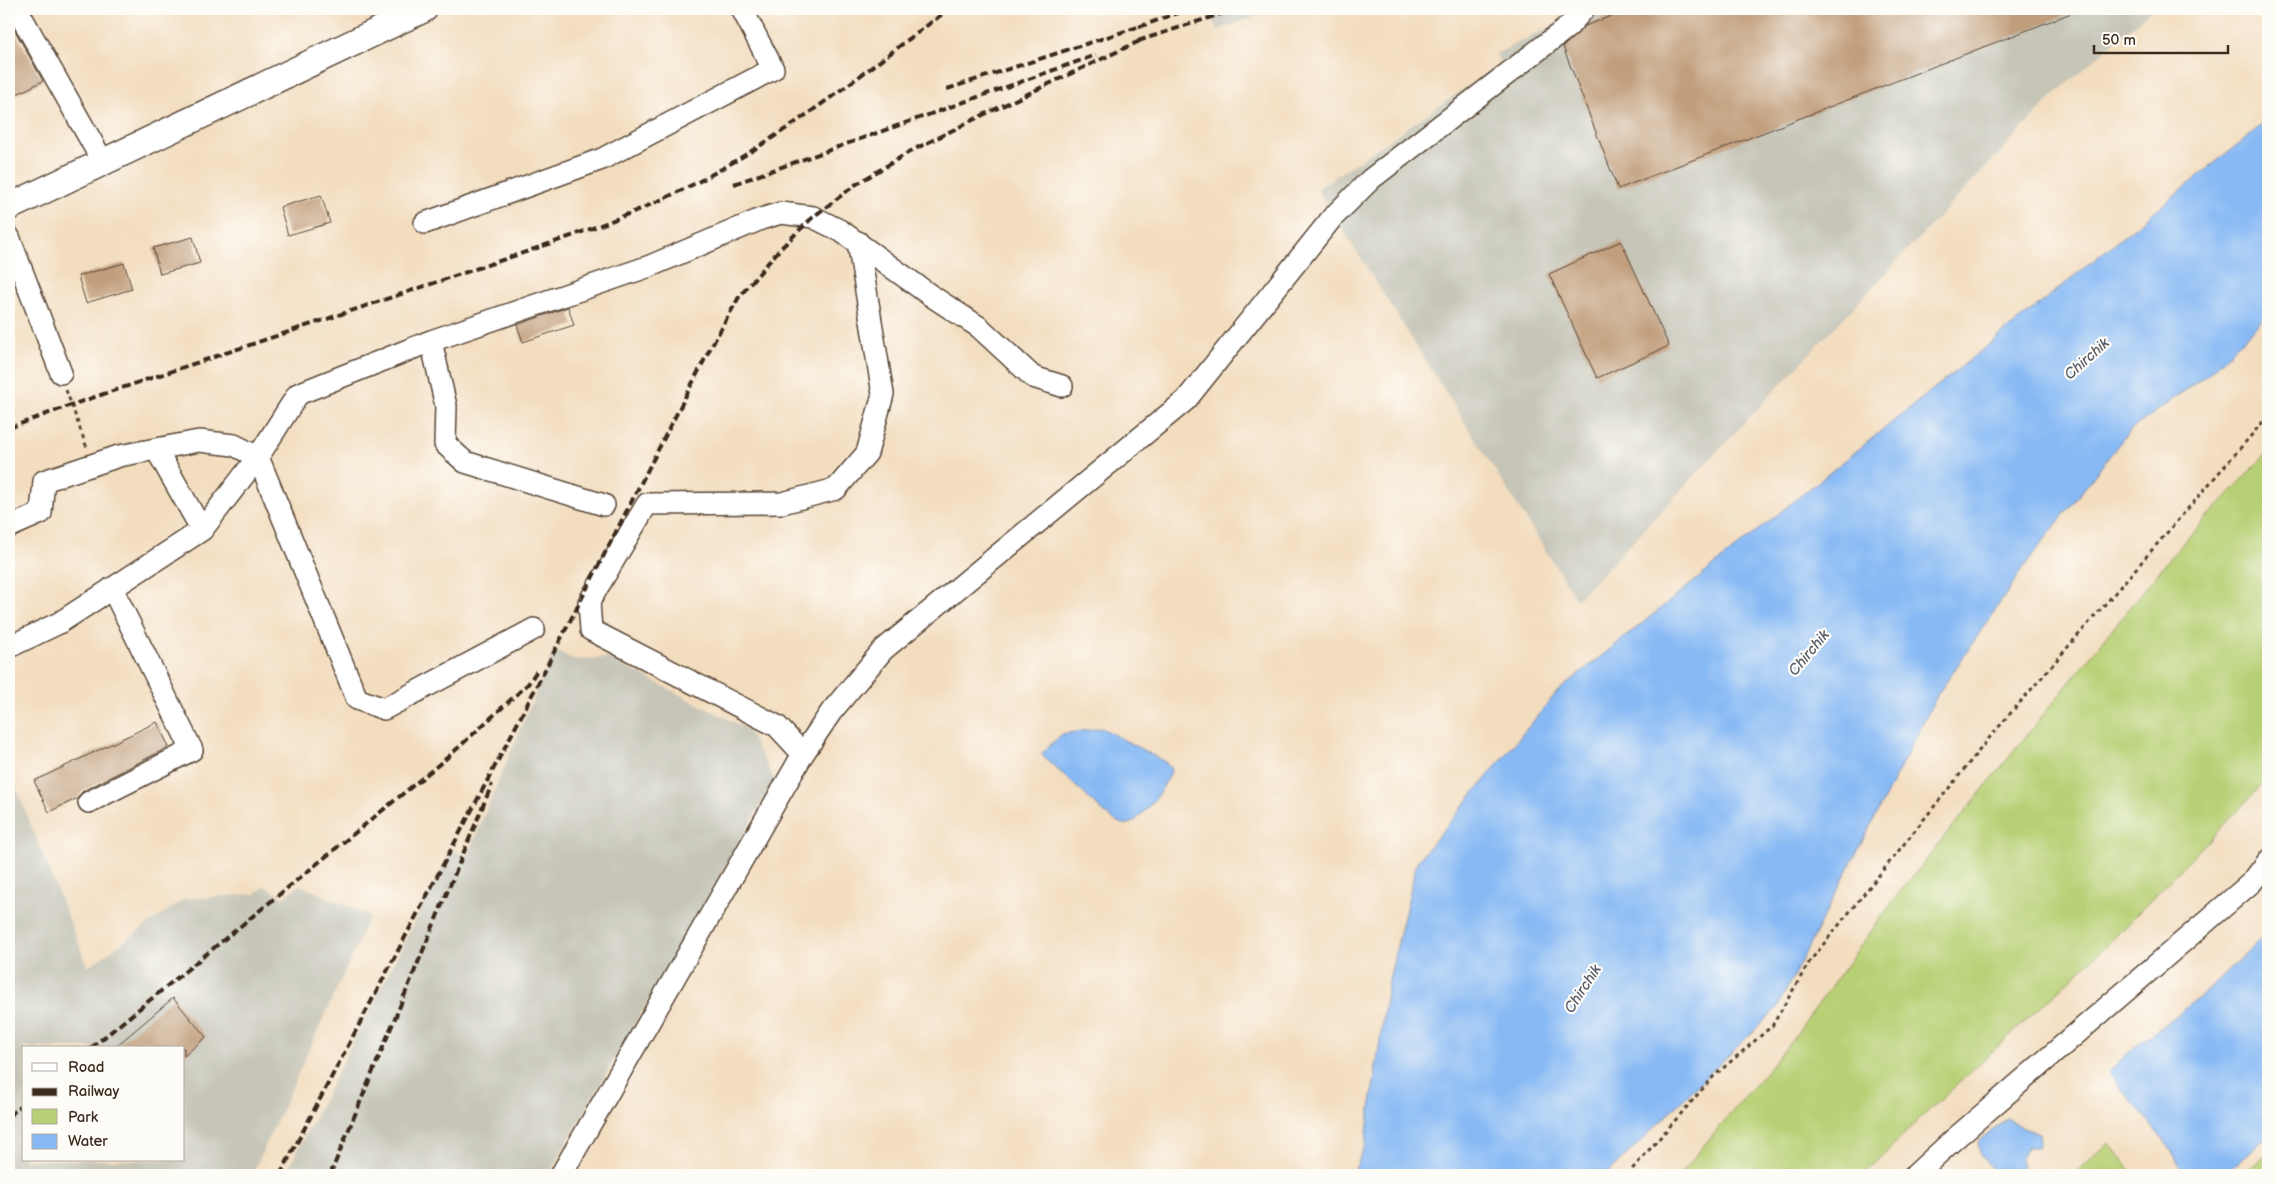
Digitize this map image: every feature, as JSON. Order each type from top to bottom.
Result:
[{"type":"main road","points":[[9,207],[100,154],[387,9]]},
{"type":"main road","points":[[9,189],[100,154],[424,9]]},
{"type":"street","points":[[17,9],[100,154]]},
{"type":"street","points":[[424,223],[602,159],[773,69],[742,9]]},
{"type":"street","points":[[561,1175],[802,754],[831,712],[883,650],[1186,400],[1332,218],[1371,179],[1568,27],[1584,9]]},
{"type":"street","points":[[9,646],[59,623],[202,530],[258,457],[298,394],[431,341],[650,266],[760,219],[781,213],[813,217],[841,231],[930,295],[979,327],[1033,377],[1062,386]]},
{"type":"street","points":[[9,237],[61,373]]},
{"type":"street","points":[[802,754],[776,726],[591,630],[589,602],[647,504],[782,503],[836,489],[866,453],[883,394],[858,242]]},
{"type":"street","points":[[431,341],[446,406],[445,444],[465,462],[604,504]]},
{"type":"street","points":[[9,527],[41,513],[44,481],[119,456],[156,448],[199,441],[234,445],[258,457],[357,699],[384,709],[534,629]]},
{"type":"street","points":[[156,448],[202,530]]},
{"type":"street","points":[[89,802],[192,750],[112,588]]},
{"type":"street","points":[[1914,1175],[2252,882],[2268,862]]},
{"type":"path","points":[[61,373],[93,464]]},
{"type":"path","points":[[1626,1175],[1714,1076],[1772,1026],[1810,961],[1990,737],[2268,416]]},
{"type":"shaded area","points":[[1206,9],[1276,9],[1218,30]]},
{"type":"shaded area","points":[[1574,9],[2152,9],[2055,94],[1577,600],[1317,189],[1501,64],[1496,54],[1576,14]]},
{"type":"shaded area","points":[[554,649],[574,660],[608,658],[747,729],[775,780],[548,1175],[285,1175],[451,850],[467,856]]},
{"type":"shaded area","points":[[9,770],[88,967],[184,899],[255,894],[265,886],[283,897],[300,885],[370,916],[252,1175],[9,1175]]},
{"type":"green space","points":[[2268,452],[2268,779],[2105,947],[1909,1129],[1864,1175],[1679,1175],[1790,1043],[1896,897],[2174,553]]},
{"type":"green space","points":[[2109,1143],[2134,1175],[2073,1175]]},
{"type":"green space","points":[[2268,1153],[2268,1175],[2242,1175]]},
{"type":"water","name":"Chirchik","points":[[2268,120],[2268,314],[2212,371],[2129,431],[2031,557],[1938,694],[1777,1008],[1606,1175],[1353,1175],[1365,1145],[1388,984],[1417,862],[1558,691]]},
{"type":"water","points":[[1102,728],[1165,762],[1171,769],[1166,782],[1154,799],[1140,816],[1129,824],[1121,823],[1108,816],[1041,754],[1062,734]]},
{"type":"water","points":[[2268,933],[2268,1136],[2227,1172],[2184,1175],[2172,1151],[2108,1072],[2136,1046],[2199,998]]},
{"type":"water","points":[[2007,1118],[2022,1128],[2039,1133],[2040,1141],[2038,1147],[2027,1148],[2020,1159],[2023,1172],[2021,1175],[1997,1175],[1980,1155],[1978,1141]]},
{"type":"building","points":[[1630,9],[2079,10],[1618,189],[1563,47],[1585,26]]},
{"type":"building","points":[[9,20],[43,81],[17,94],[9,77]]},
{"type":"building","points":[[321,195],[330,223],[288,235],[280,207]]},
{"type":"building","points":[[193,237],[200,263],[160,274],[153,248]]},
{"type":"building","points":[[1621,241],[1669,346],[1597,378],[1549,274]]},
{"type":"building","points":[[124,263],[132,289],[86,303],[78,276]]},
{"type":"building","points":[[568,307],[574,325],[523,342],[517,325]]},
{"type":"building","points":[[157,722],[169,747],[83,791],[78,798],[49,812],[34,781]]},
{"type":"building","points":[[173,998],[206,1037],[185,1055],[185,1046],[116,1046]]},
{"type":"railway","points":[[9,428],[71,405],[536,249],[601,225],[665,198],[730,164],[794,123],[949,9]]},
{"type":"railway","points":[[1139,27],[1188,9]]},
{"type":"railway","points":[[1138,41],[1236,9]]},
{"type":"railway","points":[[947,89],[1144,25]]},
{"type":"railway","points":[[280,1175],[515,728],[712,345],[739,297],[779,250],[813,217],[855,185],[911,151],[1144,39]]},
{"type":"railway","points":[[734,184],[1096,55]]},
{"type":"railway","points":[[93,1046],[448,757],[528,684],[538,669]]},
{"type":"railway","points":[[330,1175],[492,784]]},
{"type":"railway","points":[[9,1116],[22,1105]]}]
